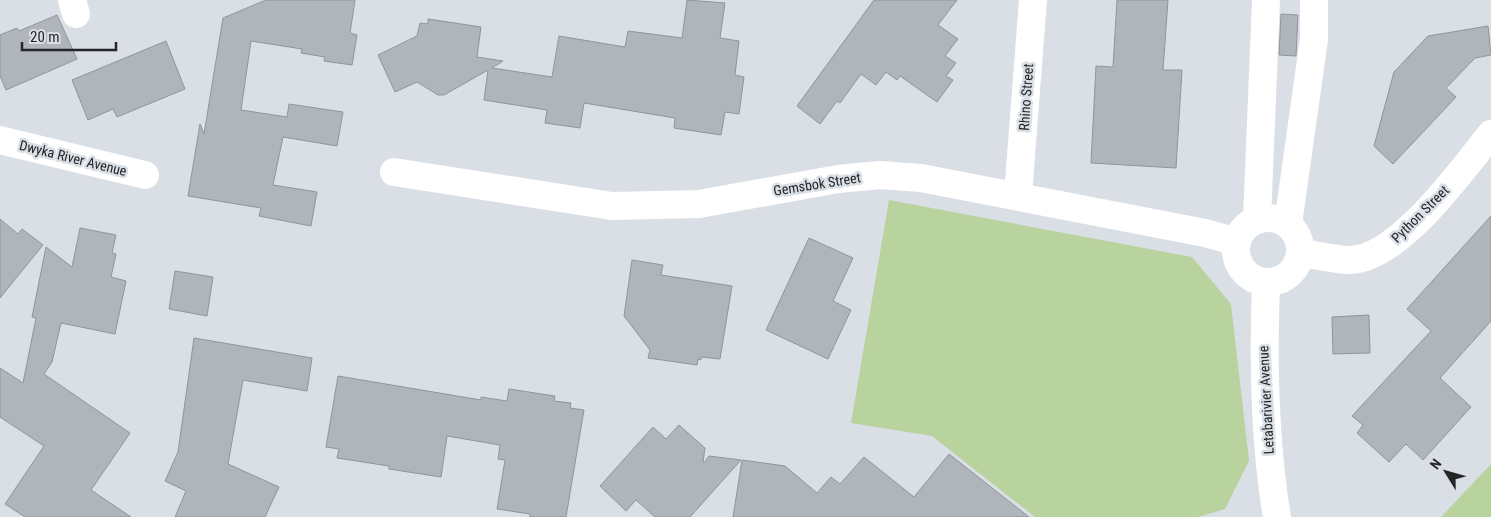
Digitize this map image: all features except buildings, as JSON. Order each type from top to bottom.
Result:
[{"type":"street","name":"Rhino Street","points":[[1018,195],[1033,0]]},
{"type":"street","points":[[1257,220],[1266,0]]},
{"type":"street","points":[[1288,224],[1314,39],[1314,0]]},
{"type":"street","name":"Python Street","points":[[1301,252],[1350,260],[1378,253],[1397,240],[1418,219],[1491,134]]},
{"type":"street","name":"Dwyka River Avenue","points":[[0,140],[145,176]]},
{"type":"street","name":"Gemsbok Street","points":[[394,172],[612,206],[699,204],[838,179],[880,175],[921,178],[1018,195],[1205,233],[1237,242]]},
{"type":"street","points":[[1278,219],[1288,224],[1295,232],[1301,252],[1295,268],[1282,280],[1266,283],[1248,276],[1242,269],[1236,252],[1237,242],[1244,228],[1257,220],[1278,219]]},
{"type":"street","name":"Letabarivier Avenue","points":[[1266,283],[1264,344],[1268,433],[1270,473],[1277,517]]},
{"type":"green space","points":[[889,200],[1192,257],[1231,304],[1249,461],[1225,509],[1198,517],[1035,517],[932,436],[851,423]]},
{"type":"green space","points":[[1491,464],[1491,517],[1441,517]]}]
